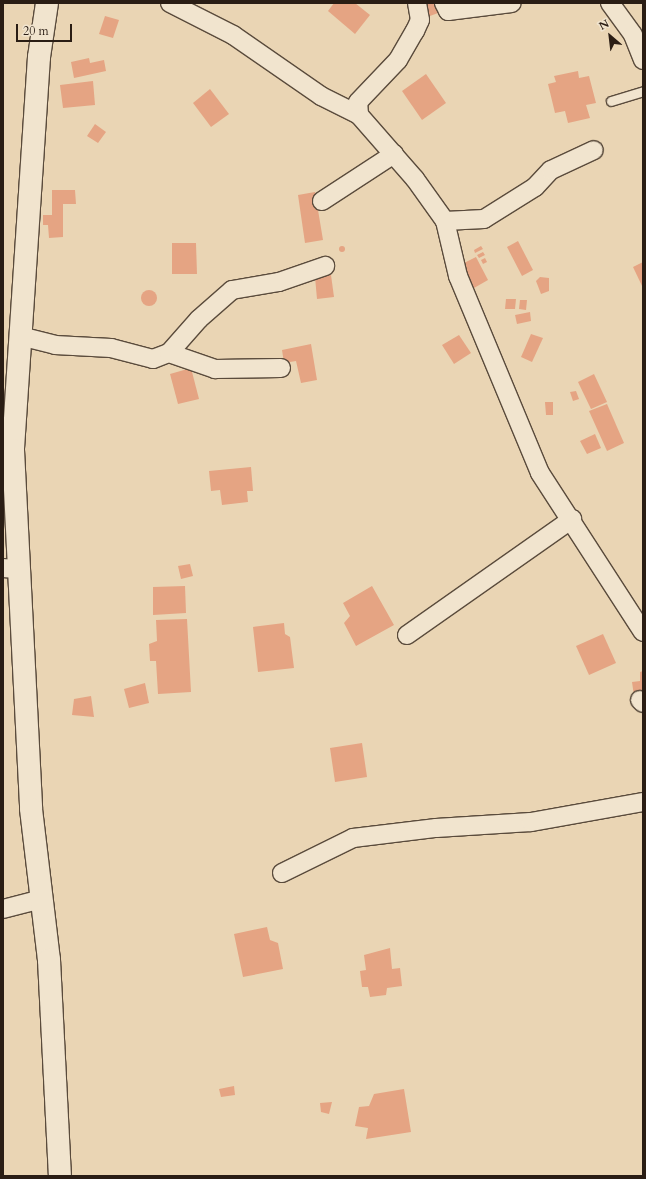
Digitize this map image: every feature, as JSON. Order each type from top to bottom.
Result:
[{"type":"street","points":[[47,3],[39,57],[20,336],[13,450],[10,569],[31,809],[49,960],[60,1176]]},
{"type":"street","points":[[170,3],[233,35],[322,96],[359,115],[394,154],[445,221],[458,276],[512,412],[540,473],[572,519],[615,594],[643,632]]},
{"type":"street","points":[[359,115],[358,102],[398,60],[419,11],[434,19],[446,7],[512,3]]},
{"type":"street","points":[[610,3],[633,35],[643,60]]},
{"type":"street","points":[[445,221],[484,219],[535,187],[551,170],[594,150]]},
{"type":"street","points":[[322,201],[394,154]]},
{"type":"street","points":[[20,336],[55,345],[111,348],[153,359],[169,353],[199,319],[232,290],[279,282],[325,266]]},
{"type":"street","points":[[169,353],[215,369],[281,368]]},
{"type":"street","points":[[407,635],[572,519]]},
{"type":"street","points":[[282,873],[353,838],[436,828],[532,822],[643,802]]},
{"type":"street","points":[[3,909],[42,899]]},
{"type":"lane","points":[[610,101],[643,91]]},
{"type":"building","points":[[334,3],[355,3],[370,15],[355,34],[328,11]]},
{"type":"building","points":[[422,3],[437,3],[441,12],[427,17]]},
{"type":"building","points":[[105,16],[119,20],[113,38],[99,34]]},
{"type":"building","points":[[89,58],[90,63],[104,60],[106,71],[74,78],[71,62]]},
{"type":"building","points":[[578,71],[579,78],[589,76],[596,103],[586,105],[590,118],[568,123],[565,111],[555,113],[548,84],[556,82],[554,76]]},
{"type":"building","points":[[426,74],[446,103],[422,120],[402,91]]},
{"type":"building","points":[[93,81],[95,105],[63,108],[60,85]]},
{"type":"building","points":[[210,89],[229,114],[211,127],[193,103]]},
{"type":"building","points":[[95,124],[106,132],[98,143],[87,136]]},
{"type":"building","points":[[52,190],[75,190],[76,204],[63,204],[63,237],[49,238],[48,225],[43,225],[43,215],[52,215]]},
{"type":"building","points":[[315,192],[323,240],[305,243],[298,195]]},
{"type":"building","points":[[518,241],[533,270],[522,276],[507,247]]},
{"type":"building","points":[[172,243],[196,243],[197,274],[172,274]]},
{"type":"building","points":[[342,246],[345,249],[342,252],[339,249]]},
{"type":"building","points":[[481,246],[483,249],[475,253],[474,250]]},
{"type":"building","points":[[483,252],[485,255],[479,258],[477,255]]},
{"type":"building","points":[[476,257],[488,280],[474,288],[462,264]]},
{"type":"building","points":[[485,258],[487,262],[483,264],[481,260]]},
{"type":"building","points":[[643,262],[643,288],[633,267]]},
{"type":"building","points":[[331,275],[334,297],[317,299],[315,277]]},
{"type":"building","points":[[540,277],[549,278],[549,291],[541,294],[536,281]]},
{"type":"building","points":[[149,290],[155,292],[157,298],[155,304],[149,306],[143,304],[141,298],[143,292]]},
{"type":"building","points":[[506,299],[516,299],[515,309],[505,309]]},
{"type":"building","points":[[520,300],[527,300],[526,310],[519,309]]},
{"type":"building","points":[[530,312],[531,321],[517,324],[515,315]]},
{"type":"building","points":[[531,334],[543,338],[532,362],[521,357]]},
{"type":"building","points":[[459,335],[471,353],[454,364],[442,345]]},
{"type":"building","points":[[311,344],[317,380],[301,383],[296,361],[284,363],[282,350]]},
{"type":"building","points":[[191,368],[199,399],[178,404],[170,374]]},
{"type":"building","points":[[594,374],[607,402],[591,409],[578,382]]},
{"type":"building","points":[[576,391],[579,399],[573,401],[570,392]]},
{"type":"building","points":[[545,402],[553,402],[553,415],[546,415]]},
{"type":"building","points":[[607,404],[624,443],[607,451],[589,411]]},
{"type":"building","points":[[595,434],[601,448],[587,454],[580,441]]},
{"type":"building","points":[[251,467],[253,491],[247,491],[248,502],[222,505],[220,490],[211,491],[209,471]]},
{"type":"building","points":[[190,564],[193,576],[181,579],[178,566]]},
{"type":"building","points":[[185,586],[186,613],[153,615],[153,587]]},
{"type":"building","points":[[372,586],[394,625],[356,646],[344,623],[350,616],[343,603]]},
{"type":"building","points":[[187,619],[191,692],[158,694],[156,661],[150,661],[149,644],[157,641],[156,620]]},
{"type":"building","points":[[284,623],[285,634],[290,637],[294,668],[258,672],[253,627]]},
{"type":"building","points":[[603,634],[616,663],[589,675],[576,646]]},
{"type":"building","points":[[643,671],[643,695],[634,696],[632,682],[640,681],[640,672]]},
{"type":"building","points":[[145,683],[149,703],[129,708],[124,689]]},
{"type":"building","points":[[91,696],[94,717],[72,715],[74,699]]},
{"type":"building","points":[[362,743],[367,777],[335,782],[330,748]]},
{"type":"building","points":[[267,927],[270,940],[278,943],[283,969],[243,977],[234,934]]},
{"type":"building","points":[[390,948],[392,969],[400,968],[402,986],[387,988],[386,995],[370,997],[368,987],[362,987],[360,971],[366,970],[364,955]]},
{"type":"building","points":[[234,1086],[235,1095],[221,1097],[219,1089]]},
{"type":"building","points":[[404,1089],[411,1132],[366,1139],[368,1128],[355,1126],[359,1107],[369,1106],[374,1094]]},
{"type":"building","points":[[332,1102],[329,1114],[321,1112],[320,1103]]}]
